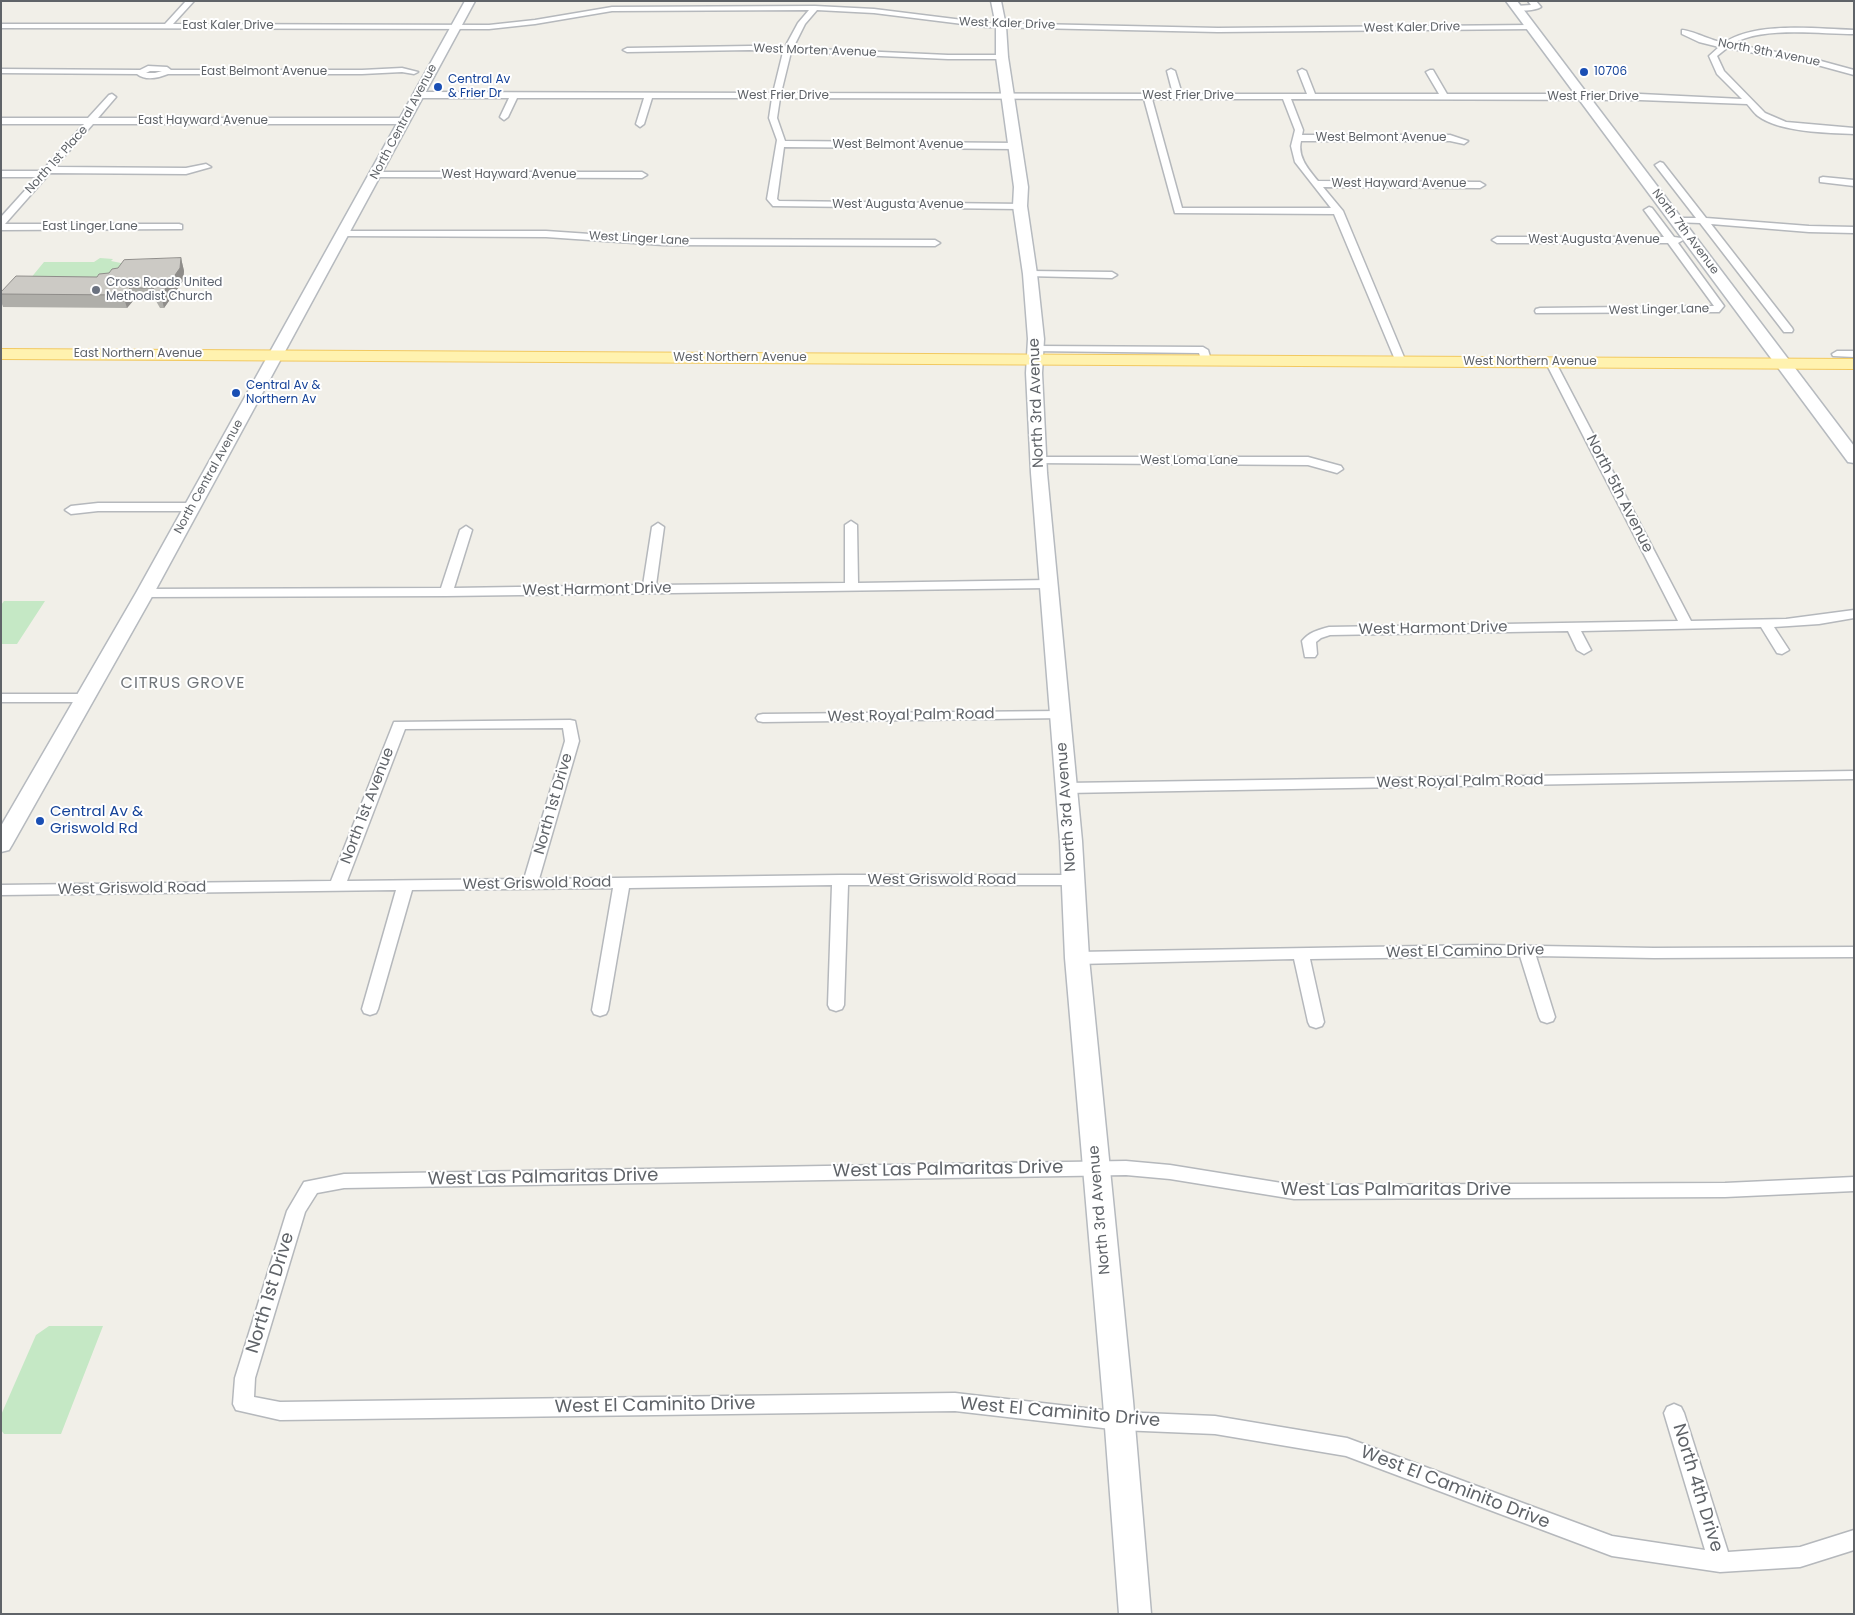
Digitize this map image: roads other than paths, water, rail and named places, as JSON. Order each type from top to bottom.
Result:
[{"type":"main road","name":"North Central Avenue","points":[[1,844],[145,594],[470,1]]},
{"type":"main road","name":"North 3rd Avenue","points":[[996,1],[1001,26],[1002,57],[1016,146],[1021,187],[1020,206],[1030,274],[1039,461],[1066,788],[1077,958],[1120,1420],[1135,1614]]},
{"type":"main road","name":"North 7th Avenue","points":[[1513,5],[1854,458]]},
{"type":"main road","name":"East Northern Avenue","points":[[1,354],[275,355]]},
{"type":"main road","name":"West Northern Avenue","points":[[275,355],[1035,354],[1206,360],[1854,364]]},
{"type":"street","points":[[167,26],[190,1]]},
{"type":"street","name":"North 7th Avenue","points":[[1513,5],[1537,8],[1532,1]]},
{"type":"street","points":[[874,11],[885,2]]},
{"type":"street","name":"West Kaler Drive","points":[[455,27],[505,26],[602,10],[632,8],[815,8],[874,11],[953,22],[1001,26],[1236,30],[1531,27]]},
{"type":"street","points":[[781,144],[780,134],[773,118],[776,96],[788,49],[802,23],[815,8]]},
{"type":"street","name":"East Kaler Drive","points":[[1,26],[455,27]]},
{"type":"street","name":"North 9th Avenue","points":[[1685,32],[1699,39],[1724,46],[1817,62],[1854,73]]},
{"type":"street","points":[[1854,32],[1769,33],[1743,38],[1724,46],[1713,56],[1720,72],[1748,102],[1762,115],[1781,127],[1854,131]]},
{"type":"street","name":"West Morten Avenue","points":[[627,50],[788,49],[948,57],[1002,57]]},
{"type":"street","name":"East Belmont Avenue","points":[[1,71],[141,72],[142,75],[148,76],[167,72],[362,72],[377,74],[430,72]]},
{"type":"street","points":[[1170,71],[1178,96]]},
{"type":"street","points":[[1302,71],[1312,97]]},
{"type":"street","points":[[1430,72],[1445,97]]},
{"type":"street","name":"West Frier Drive","points":[[419,95],[1674,97],[1748,102]]},
{"type":"street","points":[[504,117],[514,95]]},
{"type":"street","points":[[640,124],[649,95]]},
{"type":"street","points":[[1147,96],[1178,211],[1338,211]]},
{"type":"street","name":"North 1st Place","points":[[1,223],[112,97]]},
{"type":"street","points":[[1286,97],[1299,130],[1296,146],[1299,162],[1303,170],[1318,184],[1338,211],[1401,362]]},
{"type":"street","name":"East Hayward Avenue","points":[[1,121],[405,121]]},
{"type":"street","name":"West Belmont Avenue","points":[[1298,138],[1450,138],[1464,141]]},
{"type":"street","name":"West Belmont Avenue","points":[[781,144],[1016,146]]},
{"type":"street","name":"West Augusta Avenue","points":[[781,144],[772,200],[776,204],[1020,206]]},
{"type":"street","name":"North 7th Avenue","points":[[1660,165],[1788,330]]},
{"type":"street","points":[[1,174],[186,171],[206,167]]},
{"type":"street","name":"West Hayward Avenue","points":[[375,175],[642,175]]},
{"type":"street","points":[[1823,180],[1854,183]]},
{"type":"street","name":"West Hayward Avenue","points":[[1318,184],[1480,185]]},
{"type":"street","name":"West Linger Lane","points":[[1540,311],[1714,310],[1719,306],[1648,210]]},
{"type":"street","name":"West Augusta Avenue","points":[[1676,220],[1732,221],[1807,230],[1854,230]]},
{"type":"street","name":"East Linger Lane","points":[[1,227],[179,227]]},
{"type":"street","name":"West Linger Lane","points":[[343,234],[560,234],[663,242],[935,243]]},
{"type":"street","name":"West Augusta Avenue","points":[[1497,240],[1691,240]]},
{"type":"street","points":[[1030,274],[1112,275]]},
{"type":"street","points":[[1837,354],[1854,354]]},
{"type":"street","name":"North 5th Avenue","points":[[1551,362],[1687,625]]},
{"type":"street","name":"West Loma Lane","points":[[1039,461],[1308,461],[1337,469]]},
{"type":"street","points":[[71,510],[193,507]]},
{"type":"street","points":[[851,524],[852,586]]},
{"type":"street","points":[[649,589],[658,527]]},
{"type":"street","points":[[446,592],[466,530]]},
{"type":"street","name":"West Harmont Drive","points":[[145,594],[1049,584]]},
{"type":"street","name":"West Harmont Drive","points":[[1310,654],[1309,641],[1316,635],[1329,631],[1765,624],[1819,620],[1854,614]]},
{"type":"street","points":[[1765,624],[1782,650]]},
{"type":"street","points":[[1573,627],[1584,650]]},
{"type":"street","points":[[1,698],[85,698]]},
{"type":"street","name":"West Royal Palm Road","points":[[763,718],[1060,715]]},
{"type":"street","name":"North 1st Drive","points":[[399,725],[570,724],[572,741],[530,884]]},
{"type":"street","name":"North 1st Avenue","points":[[337,886],[399,725]]},
{"type":"street","name":"West Royal Palm Road","points":[[1066,788],[1854,775]]},
{"type":"street","points":[[836,1005],[840,880]]},
{"type":"street","name":"West Griswold Road","points":[[1,890],[840,880],[1072,880]]},
{"type":"street","points":[[600,1010],[622,883]]},
{"type":"street","points":[[370,1009],[405,886]]},
{"type":"street","name":"West El Camino Drive","points":[[1077,958],[1526,950],[1654,953],[1854,952]]},
{"type":"street","name":"West El Camino Drive","points":[[1526,950],[1547,1016]]},
{"type":"street","points":[[1301,955],[1316,1022]]},
{"type":"street","name":"West Las Palmaritas Drive","points":[[311,1186],[344,1181],[1097,1168],[1126,1168],[1170,1172],[1294,1192],[1725,1190],[1854,1184]]},
{"type":"street","name":"North 1st Drive","points":[[243,1404],[245,1378],[296,1211],[311,1186]]},
{"type":"street","name":"West El Caminito Drive","points":[[243,1404],[280,1411],[956,1402],[1120,1420],[1215,1425],[1347,1447],[1612,1546],[1720,1562],[1800,1557],[1854,1540]]},
{"type":"street","name":"North 4th Drive","points":[[1674,1414],[1720,1562]]},
{"type":"place","name":"10706","points":[[1584,72]]},
{"type":"place","name":"Central Av & Frier Dr","points":[[438,87]]},
{"type":"place","name":"Cross Roads United Methodist Church","points":[[96,290]]},
{"type":"place","name":"Central Av & Northern Av","points":[[236,393]]},
{"type":"place","name":"Central Av & Griswold Rd","points":[[40,821]]},
{"type":"district","name":"CITRUS GROVE","points":[[183,684]]}]
